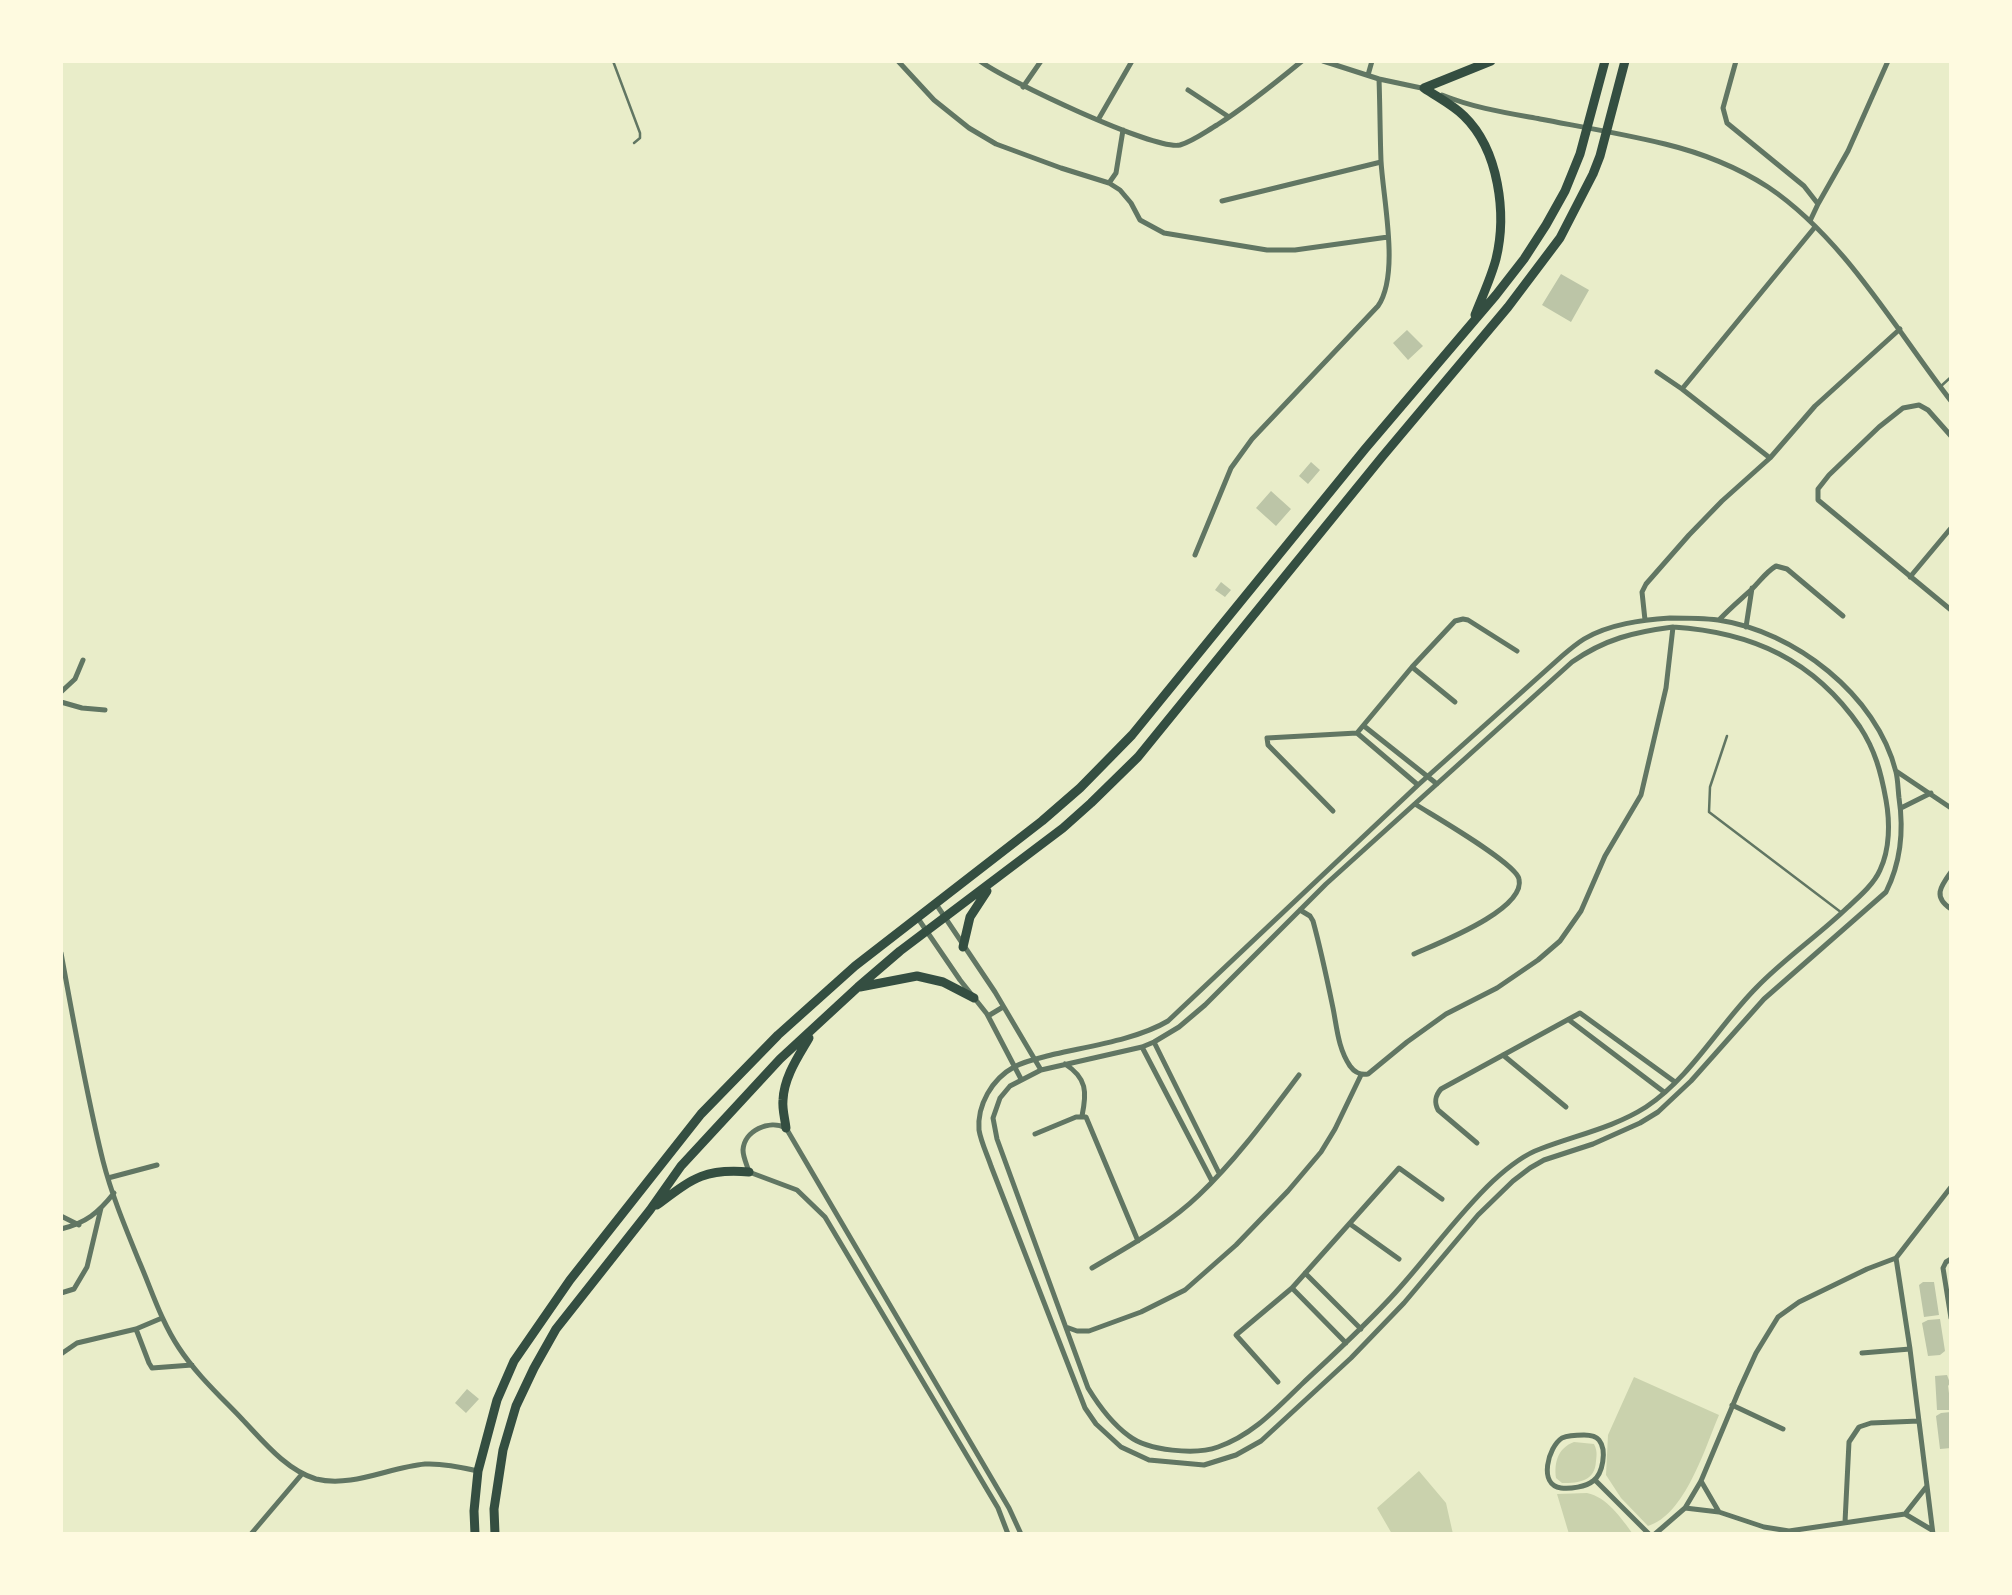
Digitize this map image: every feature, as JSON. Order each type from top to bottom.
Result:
[{"type":"main road","points":[[1424,88],[1491,61]]},
{"type":"main road","points":[[475,1534],[478,1471],[497,1401],[514,1361],[570,1280],[701,1114],[778,1035],[855,966],[1042,821],[1080,788],[1132,736],[1524,259],[1565,191],[1580,154],[1605,61]]},
{"type":"main road","points":[[495,1534],[495,1509],[503,1450],[516,1406],[534,1368],[556,1329],[650,1210],[681,1166],[780,1059],[858,988],[900,951],[1073,820],[1138,757],[1508,307],[1560,238],[1594,174],[1625,61]]},
{"type":"main road","points":[[1424,88],[1464,116],[1480,136],[1493,166],[1501,205],[1500,240],[1495,262],[1473,322]]},
{"type":"main road","points":[[963,947],[970,917],[994,882]]},
{"type":"main road","points":[[858,988],[917,976],[943,982],[974,998]]},
{"type":"main road","points":[[786,1128],[782,1101],[785,1089],[791,1070],[814,1030]]},
{"type":"main road","points":[[650,1210],[688,1182],[711,1172],[749,1172]]},
{"type":"street","points":[[898,61],[934,100],[969,128],[996,144],[1110,183],[1131,203],[1139,220],[1164,233],[1267,250],[1295,250],[1388,237]]},
{"type":"street","points":[[980,61],[989,69],[1023,87],[1098,120],[1175,146],[1197,137],[1250,104],[1302,61]]},
{"type":"street","points":[[1023,87],[1041,61]]},
{"type":"street","points":[[1098,120],[1132,61]]},
{"type":"street","points":[[1323,61],[1379,79],[1424,88],[1479,108],[1667,145],[1723,162],[1770,188],[1810,221],[1900,329],[1951,401]]},
{"type":"street","points":[[1368,75],[1373,61]]},
{"type":"street","points":[[1736,61],[1723,108],[1727,123],[1804,186],[1818,204]]},
{"type":"street","points":[[1810,221],[1848,151],[1888,61]]},
{"type":"street","points":[[1195,555],[1231,468],[1238,458],[1252,439],[1385,296],[1388,237],[1381,163],[1379,79]]},
{"type":"street","points":[[1188,90],[1229,117]]},
{"type":"street","points":[[1110,183],[1116,173],[1123,130]]},
{"type":"street","points":[[1222,201],[1381,163]]},
{"type":"street","points":[[1682,389],[1815,227]]},
{"type":"street","points":[[1644,620],[1642,592],[1646,584],[1689,535],[1770,458],[1815,406],[1900,329]]},
{"type":"street","points":[[1657,372],[1770,458]]},
{"type":"street","points":[[1951,436],[1928,410],[1919,405],[1903,408],[1839,465],[1818,489],[1818,500],[1951,610]]},
{"type":"street","points":[[1910,577],[1951,528]]},
{"type":"street","points":[[1718,620],[1752,589],[1762,576],[1776,566],[1787,569],[1843,616]]},
{"type":"street","points":[[1746,627],[1752,589]]},
{"type":"street","points":[[1300,910],[1313,921],[1343,1053],[1350,1066],[1361,1075],[1368,1074],[1446,1014],[1497,988],[1538,960],[1560,941],[1581,911],[1605,856],[1641,795],[1666,688],[1676,618]]},
{"type":"street","points":[[1676,618],[1718,620],[1786,642],[1819,663],[1862,705],[1882,735],[1896,771],[1901,808],[1899,855],[1895,875],[1886,892],[1764,999],[1675,1097],[1658,1112],[1593,1144],[1544,1160],[1521,1175],[1478,1215],[1404,1303],[1351,1358],[1261,1441],[1224,1460],[1197,1465],[1149,1460],[1121,1447],[1096,1424],[1085,1408],[980,1136],[980,1113],[989,1090],[1003,1074],[1033,1059],[1148,1031],[1168,1021],[1418,785],[1562,656],[1586,638],[1618,626],[1644,620],[1676,618]]},
{"type":"street","points":[[1357,733],[1455,621],[1468,620],[1517,651]]},
{"type":"street","points":[[1673,627],[1693,629],[1741,639],[1786,656],[1830,689],[1870,742],[1884,786],[1888,838],[1880,870],[1871,885],[1756,988],[1675,1083],[1641,1110],[1601,1129],[1539,1149],[1494,1180],[1361,1329],[1259,1425],[1215,1448],[1187,1451],[1168,1449],[1132,1439],[1100,1408],[1088,1388],[997,1139],[993,1118],[1000,1098],[1010,1086],[1041,1070],[1142,1047],[1179,1027],[1437,783],[1590,649],[1634,633],[1673,627]]},
{"type":"street","points":[[61,692],[75,679],[83,660]]},
{"type":"street","points":[[1412,667],[1455,702]]},
{"type":"street","points":[[61,702],[82,708],[105,710]]},
{"type":"street","points":[[1364,726],[1437,783]]},
{"type":"street","points":[[1333,811],[1268,745],[1266,741],[1270,736],[1357,733],[1418,785]]},
{"type":"street","points":[[1896,771],[1951,808]]},
{"type":"street","points":[[1901,808],[1931,793]]},
{"type":"street","points":[[1414,954],[1478,924],[1499,911],[1514,898],[1520,883],[1518,875],[1492,853],[1415,804]]},
{"type":"street","points":[[1951,872],[1940,894],[1940,900],[1951,909]]},
{"type":"street","points":[[936,904],[1041,1070]]},
{"type":"street","points":[[917,917],[988,1016],[1021,1079]]},
{"type":"street","points":[[61,954],[75,1035],[108,1178],[162,1318],[192,1365],[256,1434],[302,1474],[336,1480],[426,1464],[457,1466],[478,1471]]},
{"type":"street","points":[[988,1016],[1003,1007]]},
{"type":"street","points":[[1477,1143],[1438,1110],[1435,1104],[1437,1093],[1580,1013],[1675,1083]]},
{"type":"street","points":[[1570,1020],[1664,1092]]},
{"type":"street","points":[[1153,1042],[1219,1173]]},
{"type":"street","points":[[1142,1047],[1212,1181]]},
{"type":"street","points":[[1503,1055],[1566,1107]]},
{"type":"street","points":[[1065,1064],[1081,1077],[1084,1084],[1082,1116]]},
{"type":"street","points":[[1092,1268],[1138,1241],[1190,1203],[1219,1173],[1298,1074]]},
{"type":"street","points":[[1066,1327],[1077,1332],[1089,1331],[1141,1312],[1185,1290],[1236,1245],[1321,1152],[1361,1075]]},
{"type":"street","points":[[1035,1133],[1082,1116],[1086,1117],[1138,1241]]},
{"type":"street","points":[[1008,1534],[991,1497],[825,1217],[797,1190],[749,1172],[743,1152],[751,1133],[772,1125],[786,1128],[1009,1508],[1021,1534]]},
{"type":"street","points":[[108,1178],[156,1165]]},
{"type":"street","points":[[1278,1381],[1236,1335],[1292,1288],[1399,1168],[1442,1199]]},
{"type":"street","points":[[1655,1534],[1685,1508],[1701,1481],[1756,1353],[1778,1317],[1800,1302],[1896,1258],[1951,1186]]},
{"type":"street","points":[[61,1230],[79,1225],[102,1208],[114,1194]]},
{"type":"street","points":[[61,1293],[74,1289],[88,1267],[102,1208]]},
{"type":"street","points":[[61,1216],[79,1225]]},
{"type":"street","points":[[1350,1224],[1399,1259]]},
{"type":"street","points":[[1896,1258],[1933,1532]]},
{"type":"street","points":[[1949,1260],[1943,1268],[1951,1318]]},
{"type":"street","points":[[1305,1273],[1361,1329]]},
{"type":"street","points":[[1292,1288],[1346,1343]]},
{"type":"street","points":[[61,1354],[77,1343],[136,1329],[162,1318]]},
{"type":"street","points":[[136,1329],[152,1368],[192,1365]]},
{"type":"street","points":[[1862,1353],[1910,1349]]},
{"type":"street","points":[[1732,1405],[1783,1429]]},
{"type":"street","points":[[1845,1522],[1849,1442],[1859,1427],[1871,1423],[1919,1421]]},
{"type":"street","points":[[1576,1435],[1590,1435],[1599,1439],[1602,1463],[1595,1480],[1579,1487],[1560,1488],[1553,1485],[1548,1461],[1559,1441],[1576,1435]]},
{"type":"street","points":[[251,1534],[302,1474]]},
{"type":"street","points":[[1595,1480],[1649,1534]]},
{"type":"street","points":[[1701,1481],[1719,1512]]},
{"type":"street","points":[[1905,1514],[1927,1486]]},
{"type":"street","points":[[1685,1508],[1719,1512],[1764,1527],[1788,1531],[1905,1514],[1933,1532]]},
{"type":"lane","points":[[613,61],[640,133],[635,144]]},
{"type":"lane","points":[[1940,387],[1951,377]]},
{"type":"lane","points":[[1727,736],[1710,787],[1709,811],[1842,913]]},
{"type":"green space","points":[[1634,1377],[1719,1415],[1683,1495],[1673,1509],[1648,1526],[1621,1498],[1606,1475],[1608,1435]]},
{"type":"green space","points":[[1574,1442],[1594,1444],[1597,1454],[1595,1468],[1585,1480],[1562,1483],[1556,1478],[1557,1461],[1564,1448]]},
{"type":"green space","points":[[1419,1471],[1446,1503],[1453,1534],[1392,1534],[1377,1508]]},
{"type":"green space","points":[[1587,1493],[1607,1504],[1633,1534],[1569,1534],[1557,1494]]},
{"type":"building","points":[[1561,274],[1589,290],[1571,322],[1542,305]]},
{"type":"building","points":[[1407,330],[1423,346],[1408,360],[1393,343]]},
{"type":"building","points":[[1311,462],[1320,470],[1308,484],[1299,476]]},
{"type":"building","points":[[1271,491],[1291,509],[1276,526],[1256,508]]},
{"type":"building","points":[[1221,582],[1231,590],[1225,597],[1215,590]]},
{"type":"building","points":[[1923,1282],[1934,1282],[1939,1315],[1924,1317],[1919,1285]]},
{"type":"building","points":[[1940,1319],[1945,1351],[1940,1355],[1928,1356],[1922,1323]]},
{"type":"building","points":[[1947,1375],[1951,1408],[1937,1410],[1935,1376]]},
{"type":"building","points":[[467,1389],[479,1399],[466,1413],[455,1403]]},
{"type":"building","points":[[1951,1412],[1951,1448],[1940,1449],[1936,1416]]}]
